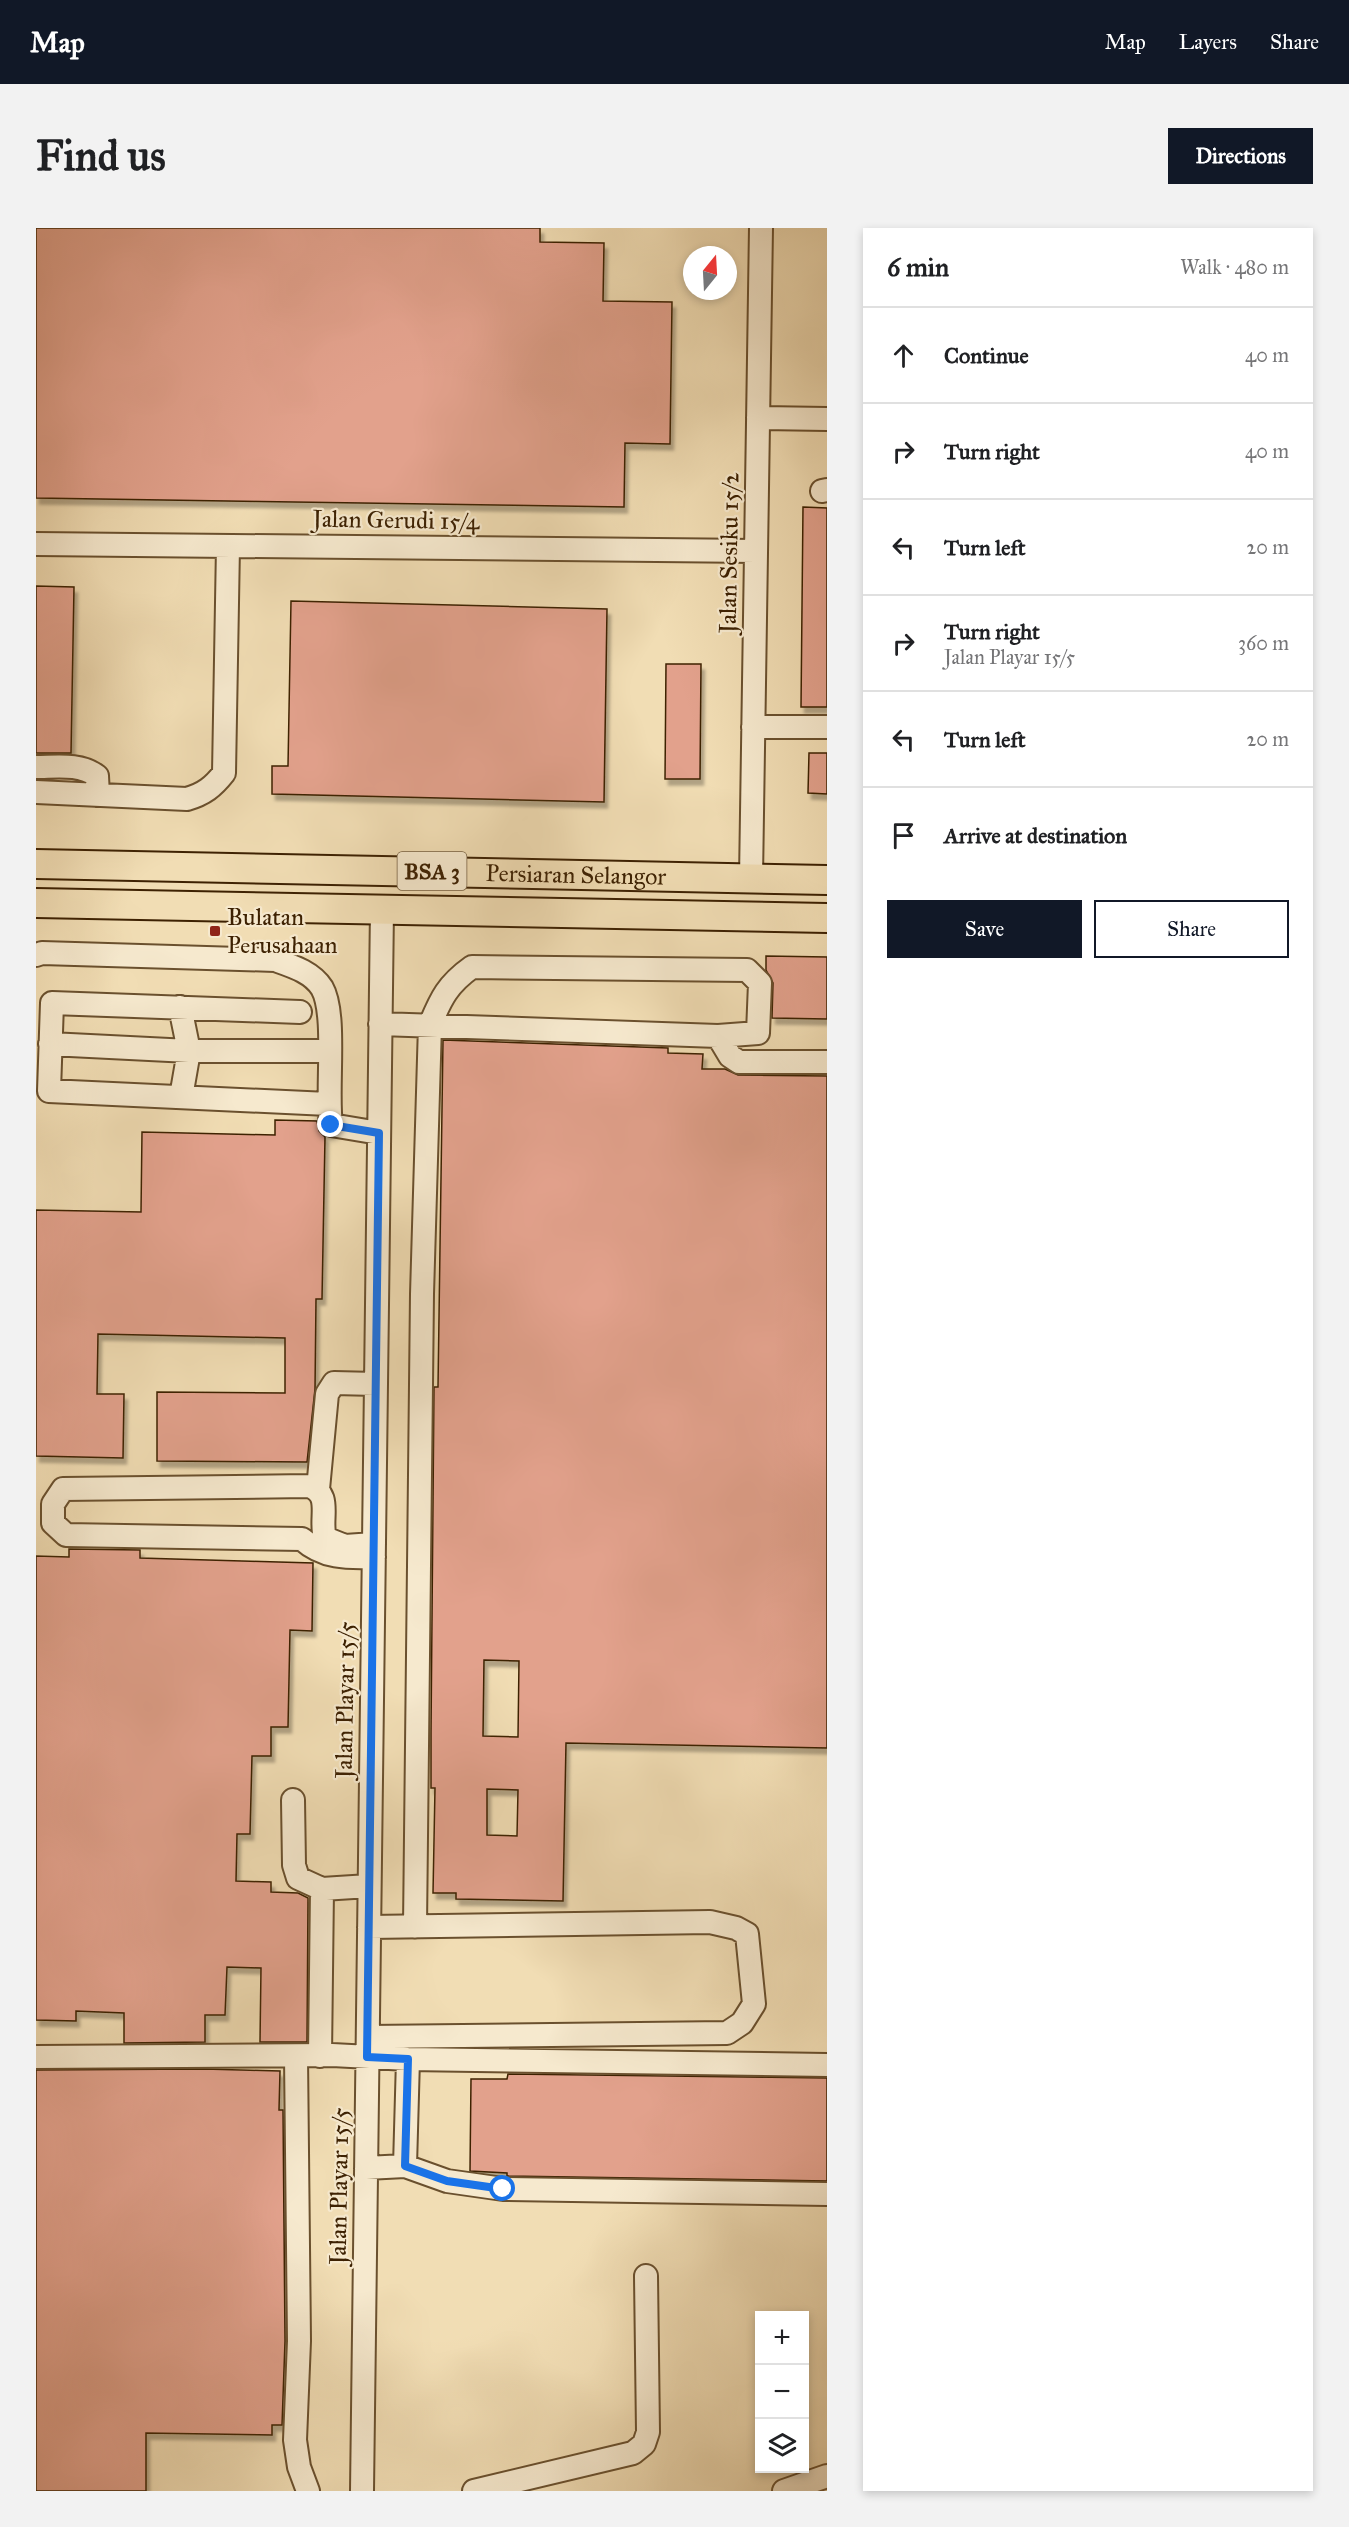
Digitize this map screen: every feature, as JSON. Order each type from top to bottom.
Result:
[{"type":"main road","name":"Persiaran Selangor","points":[[36,864],[827,880]]},
{"type":"main road","name":"Persiaran Selangor","points":[[36,903],[827,918]]},
{"type":"street","name":"Jalan Sesiku 15/2","points":[[751,878],[761,228]]},
{"type":"street","points":[[758,418],[827,419]]},
{"type":"street","name":"Jalan Gerudi 15/4","points":[[36,544],[756,551]]},
{"type":"street","points":[[36,792],[187,799],[201,795],[224,773],[228,546]]},
{"type":"street","points":[[753,727],[827,727]]},
{"type":"street","points":[[36,767],[76,767],[89,770],[97,776],[98,795]]},
{"type":"street","name":"Jalan Playar 15/5","points":[[362,2491],[382,909]]},
{"type":"street","points":[[36,955],[42,953],[275,960],[303,970],[321,987],[330,1008],[328,1104],[331,1125],[379,1133]]},
{"type":"street","points":[[380,1024],[430,1025],[718,1036],[758,1033],[760,983],[747,970],[472,967],[454,980],[441,999],[430,1025],[422,1294],[416,1927]]},
{"type":"street","points":[[300,1012],[52,1003],[49,1091],[328,1104]]},
{"type":"street","points":[[180,1007],[189,1051],[181,1097]]},
{"type":"street","points":[[718,1036],[730,1056],[739,1062],[827,1062]]},
{"type":"street","points":[[50,1044],[189,1051],[329,1051]]},
{"type":"street","points":[[318,1489],[327,1394],[334,1383],[376,1384]]},
{"type":"street","points":[[309,1486],[318,1489],[324,1498],[325,1538],[345,1546],[374,1550],[344,1558],[317,1550],[302,1539],[66,1535],[53,1523],[53,1504],[63,1489],[309,1486]]},
{"type":"street","points":[[293,1800],[294,1866],[298,1878],[322,1889],[369,1886]]},
{"type":"street","points":[[320,2056],[322,1889]]},
{"type":"street","points":[[36,2057],[320,2056],[367,2047],[727,2033],[742,2023],[754,2004],[747,1934],[735,1928],[710,1922],[369,1927]]},
{"type":"street","points":[[367,2047],[408,2059],[827,2066]]},
{"type":"street","points":[[296,2056],[299,2341],[295,2440],[299,2467],[308,2491]]},
{"type":"street","points":[[405,2166],[408,2059]]},
{"type":"street","points":[[366,2168],[405,2166],[447,2181],[503,2189],[827,2194]]},
{"type":"street","points":[[474,2491],[633,2452],[644,2444],[648,2432],[646,2276]]},
{"type":"street","points":[[784,2491],[827,2476]]},
{"type":"building","points":[[36,228],[540,228],[540,242],[604,243],[603,301],[672,302],[670,444],[625,443],[624,507],[36,498]]},
{"type":"building","points":[[803,507],[827,508],[827,707],[801,707]]},
{"type":"building","points":[[36,586],[74,587],[71,753],[36,753]]},
{"type":"building","points":[[291,601],[607,609],[604,802],[272,794],[272,766],[288,766]]},
{"type":"building","points":[[666,664],[701,664],[700,779],[665,779]]},
{"type":"building","points":[[809,753],[827,753],[827,794],[808,793]]},
{"type":"building","points":[[766,956],[827,957],[827,1019],[772,1018],[773,983],[766,970]]},
{"type":"building","points":[[443,1040],[668,1048],[668,1053],[703,1054],[702,1069],[725,1069],[738,1075],[827,1076],[827,1748],[566,1743],[563,1901],[456,1899],[456,1893],[433,1893],[435,1788],[431,1788],[431,1733],[434,1387],[438,1387]],"holes":[[[484,1660],[519,1661],[518,1737],[483,1736]],[[487,1789],[518,1790],[517,1836],[487,1835]]]},
{"type":"building","points":[[275,1120],[317,1121],[319,1131],[325,1137],[322,1299],[316,1299],[315,1389],[307,1462],[157,1461],[157,1392],[285,1393],[285,1338],[98,1334],[97,1394],[124,1394],[123,1458],[36,1456],[36,1210],[141,1212],[142,1132],[275,1135]]},
{"type":"building","points":[[69,1549],[140,1550],[140,1558],[313,1563],[312,1631],[290,1630],[288,1727],[271,1727],[271,1756],[252,1756],[250,1834],[237,1834],[236,1881],[271,1882],[271,1892],[298,1893],[308,1898],[307,2042],[260,2042],[261,1968],[227,1967],[225,2015],[205,2015],[205,2042],[124,2043],[124,2013],[76,2011],[76,2021],[36,2020],[36,1556],[69,1557]]},
{"type":"building","points":[[36,2070],[280,2071],[279,2110],[283,2110],[285,2341],[282,2425],[272,2425],[272,2435],[146,2433],[146,2491],[36,2491]]},
{"type":"building","points":[[508,2074],[827,2078],[827,2181],[507,2176],[507,2173],[470,2171],[471,2079],[507,2079]]},
{"type":"place","name":"Bulatan Perusahaan","points":[[215,931]]},
{"type":"route","points":[[331,1125],[379,1133],[367,2057],[408,2059],[405,2166],[447,2181],[503,2189]]}]
